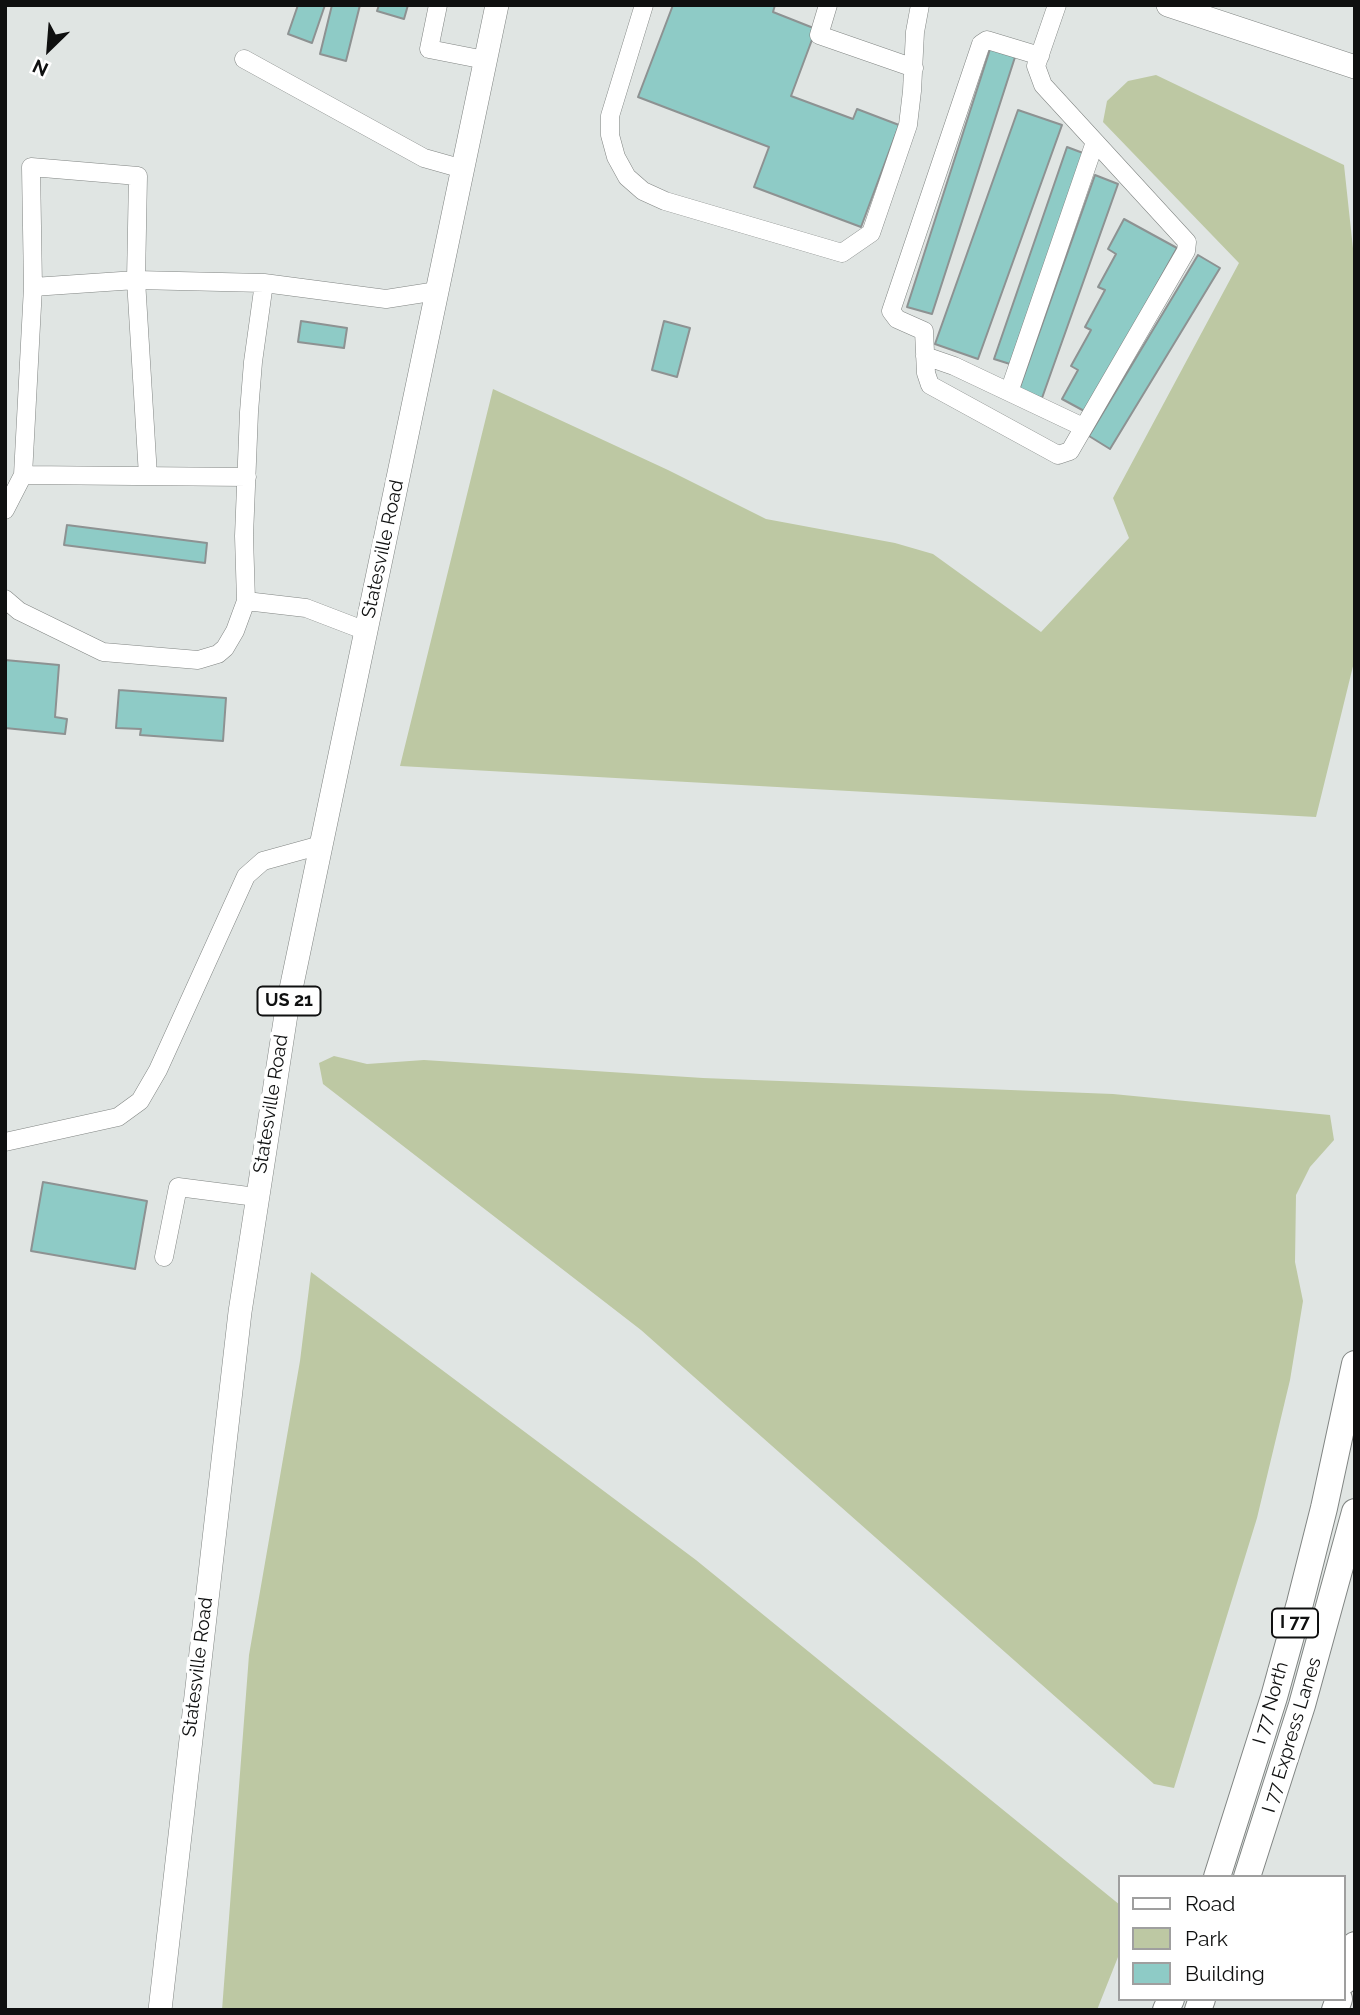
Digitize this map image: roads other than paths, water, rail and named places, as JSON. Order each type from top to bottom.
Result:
[{"type":"highway","name":"I 77 North","points":[[1218,1875],[1262,1737],[1297,1614],[1324,1507],[1355,1364]]},
{"type":"highway","name":"I 77 Express Lanes","points":[[1248,1875],[1302,1706],[1354,1513]]},
{"type":"highway","points":[[1346,1974],[1355,1945]]},
{"type":"main road","name":"Statesville Road","points":[[160,2010],[240,1312],[287,1009],[497,5]]},
{"type":"main road","points":[[1168,5],[1355,66]]},
{"type":"lane","points":[[438,5],[429,49],[485,60]]},
{"type":"lane","points":[[644,5],[610,116],[610,135],[616,157],[627,177],[643,191],[665,201],[842,253],[871,233],[908,125],[915,32],[920,5]]},
{"type":"lane","points":[[828,5],[819,35],[914,68]]},
{"type":"lane","points":[[1040,56],[987,40],[981,44],[891,311],[897,318],[924,331],[926,373],[930,385],[1058,455],[1070,451],[1186,251],[1187,242],[1043,85],[1036,66],[1040,56],[1057,5]]},
{"type":"lane","points":[[244,59],[424,158],[463,169]]},
{"type":"lane","points":[[1009,392],[1095,142]]},
{"type":"lane","points":[[5,510],[23,475],[33,287],[31,167],[138,176],[136,280],[148,476]]},
{"type":"lane","points":[[33,287],[136,280],[264,284],[386,299],[437,291]]},
{"type":"lane","points":[[5,599],[19,611],[103,652],[198,660],[218,654],[225,648],[235,631],[246,601],[244,536],[253,362],[264,284]]},
{"type":"lane","points":[[925,356],[954,366],[1083,428]]},
{"type":"lane","points":[[23,475],[247,477]]},
{"type":"lane","points":[[246,601],[306,608],[366,631]]},
{"type":"lane","points":[[5,1142],[118,1117],[140,1101],[158,1070],[246,876],[263,861],[321,845]]},
{"type":"lane","points":[[164,1257],[178,1187],[256,1197]]}]
